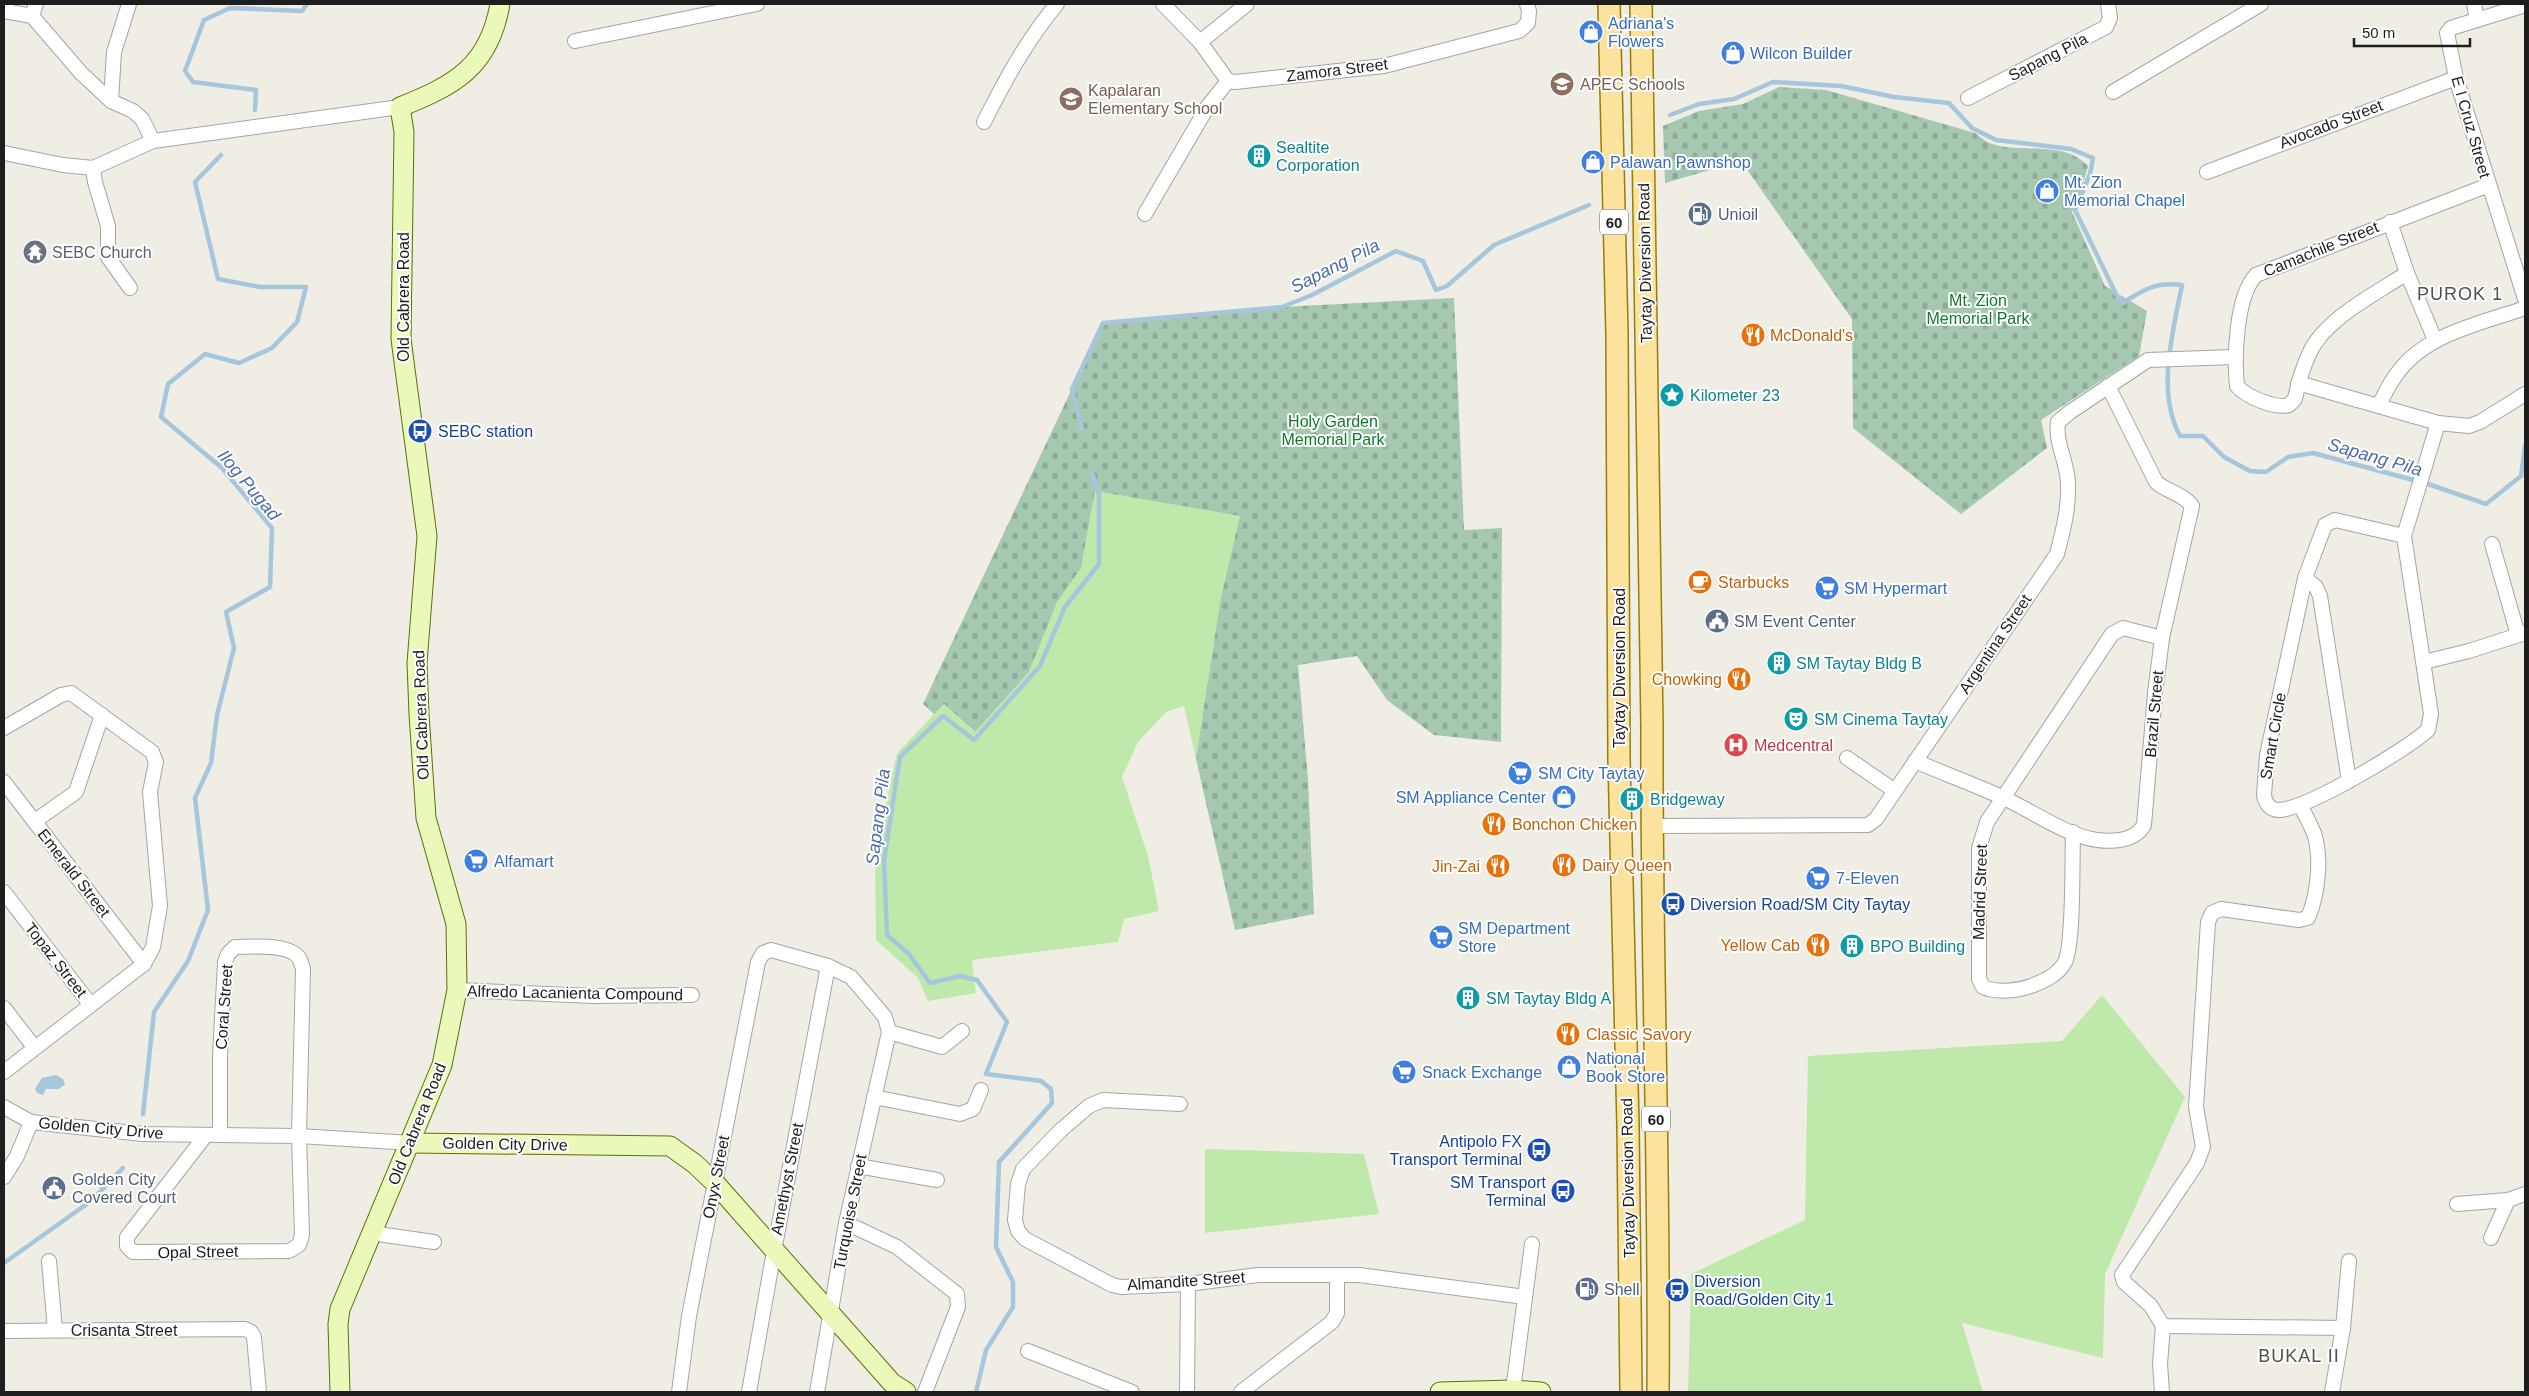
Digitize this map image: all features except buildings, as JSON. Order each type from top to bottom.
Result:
[{"type":"main road","name":"Taytay Diversion Road","points":[[1609,4],[1619,525],[1619,759],[1628,1126],[1631,1392]]},
{"type":"main road","name":"Taytay Diversion Road","points":[[1642,4],[1652,726],[1651,826],[1660,1272],[1658,1392]]},
{"type":"main road","points":[[1611,110],[1643,110]]},
{"type":"street","points":[[111,101],[114,52],[129,4]]},
{"type":"street","points":[[4,153],[63,165],[94,168],[153,141],[400,107],[436,92],[474,65],[494,32],[500,4]]},
{"type":"street","points":[[575,41],[714,8],[757,4]]},
{"type":"street","points":[[984,122],[1008,74],[1041,24],[1057,4]]},
{"type":"street","points":[[1145,214],[1208,106],[1228,80],[1200,42],[1163,4]]},
{"type":"street","points":[[1200,42],[1247,4]]},
{"type":"street","name":"Sapang Pila","points":[[1968,98],[2106,26],[2110,18],[2108,4]]},
{"type":"street","points":[[2114,92],[2262,4]]},
{"type":"street","points":[[2474,4],[2477,20]]},
{"type":"street","name":"E I Cruz Street","points":[[2525,5],[2451,28],[2447,33],[2456,78],[2525,299]]},
{"type":"street","name":"Zamora Street","points":[[1228,80],[1235,82],[1384,66],[1519,30],[1528,23],[1528,7]]},
{"type":"street","points":[[4,11],[34,10],[81,73],[111,101],[133,111],[142,119],[153,141]]},
{"type":"street","name":"Avocado Street","points":[[2207,172],[2456,78]]},
{"type":"street","name":"Old Cabrera Road","points":[[340,1392],[338,1324],[340,1309],[442,1065],[457,990],[456,924],[426,818],[422,760],[417,663],[427,536],[401,339],[404,132],[400,107]]},
{"type":"street","points":[[94,168],[95,182],[108,226],[108,258],[130,288]]},
{"type":"street","name":"Camachile Street","points":[[2298,383],[2294,399],[2287,406],[2249,396],[2237,386],[2234,357],[2245,291],[2256,275],[2489,185]]},
{"type":"street","points":[[2390,222],[2407,273],[2436,340]]},
{"type":"street","points":[[2407,273],[2344,315],[2324,331],[2310,350],[2298,383],[2438,423],[2469,426],[2480,422],[2525,394]]},
{"type":"street","points":[[2379,405],[2394,377],[2420,350],[2436,340],[2525,308]]},
{"type":"street","name":"Argentina Street","points":[[1651,826],[1868,825],[1876,819],[2057,554],[2064,526],[2068,483],[2057,434],[2058,422],[2148,360],[2234,357]]},
{"type":"street","name":"Brazil Street","points":[[1914,761],[2004,798],[2073,832],[2096,840],[2122,840],[2140,832],[2144,825],[2155,693],[2162,638],[2192,506],[2188,500],[2163,488],[2156,482],[2108,386]]},
{"type":"street","points":[[2404,536],[2424,476],[2438,423]]},
{"type":"street","name":"Smart Circle","points":[[2331,521],[2404,536],[2431,714],[2428,730],[2349,780],[2300,805],[2274,809],[2265,801],[2264,789],[2267,755],[2305,578],[2325,526],[2331,521]]},
{"type":"street","points":[[2424,662],[2469,651],[2522,634],[2492,544]]},
{"type":"street","points":[[2305,578],[2316,587],[2320,596],[2349,780]]},
{"type":"street","name":"Madrid Street","points":[[2073,832],[2069,940],[2065,961],[2058,971],[2044,981],[2021,990],[1990,990],[1983,987],[1979,979],[1979,848],[1987,822],[2112,634],[2123,628],[2162,638]]},
{"type":"street","points":[[4,728],[66,693],[71,693],[152,752],[156,762],[150,792],[160,906],[152,947],[144,964],[4,1072]]},
{"type":"street","points":[[35,821],[76,792],[102,715]]},
{"type":"street","points":[[1847,758],[1895,791]]},
{"type":"street","name":"Emerald Street","points":[[4,782],[144,964]]},
{"type":"street","points":[[2162,1392],[2160,1364],[2163,1326],[2151,1306],[2124,1282],[2122,1275],[2197,1162],[2203,1147],[2196,1107],[2208,922],[2212,913],[2221,909],[2299,920],[2308,918],[2315,902],[2318,849],[2314,833],[2300,805]]},
{"type":"street","name":"Topaz Street","points":[[4,892],[90,1004]]},
{"type":"street","name":"Coral Street","points":[[220,1135],[220,1056],[225,962],[228,954],[235,947],[264,946],[290,951],[299,957],[303,969],[299,1136]]},
{"type":"street","name":"Onyx Street","points":[[679,1392],[689,1316],[758,962],[763,953],[771,950],[828,966]]},
{"type":"street","points":[[828,966],[851,977],[869,996],[884,1017],[889,1032],[942,1046],[962,1031]]},
{"type":"street","name":"Amethyst Street","points":[[749,1392],[828,966]]},
{"type":"street","name":"Alfredo Lacanienta Compound","points":[[457,990],[593,996],[692,995]]},
{"type":"street","points":[[4,1008],[34,1047]]},
{"type":"street","name":"Turquoise Street","points":[[817,1392],[846,1223],[889,1032]]},
{"type":"street","points":[[874,1097],[960,1114],[973,1108],[981,1090]]},
{"type":"street","name":"Almandite Street","points":[[1180,1104],[1103,1100],[1089,1106],[1041,1148],[1023,1168],[1018,1184],[1015,1220],[1018,1231],[1025,1239],[1112,1285],[1121,1287],[1188,1284],[1258,1275],[1359,1275],[1524,1297]]},
{"type":"street","name":"Golden City Drive","points":[[4,1107],[31,1122],[143,1134],[299,1136],[411,1143],[670,1146],[695,1164],[715,1183],[892,1383],[906,1392]]},
{"type":"street","points":[[4,1177],[17,1156],[31,1122]]},
{"type":"street","name":"Opal Street","points":[[206,1135],[127,1237],[127,1246],[133,1252],[289,1251],[299,1245],[302,1235],[299,1136]]},
{"type":"street","points":[[858,1166],[937,1180]]},
{"type":"street","points":[[2456,1204],[2508,1200],[2525,1194]]},
{"type":"street","points":[[2491,1238],[2508,1200]]},
{"type":"street","points":[[846,1223],[897,1247],[948,1284],[957,1294],[958,1307],[925,1392]]},
{"type":"street","points":[[371,1233],[434,1242]]},
{"type":"street","points":[[1513,1390],[1532,1244]]},
{"type":"street","points":[[49,1261],[55,1330]]},
{"type":"street","points":[[2332,1392],[2343,1328],[2349,1261]]},
{"type":"street","points":[[1241,1392],[1332,1322],[1337,1314],[1337,1276]]},
{"type":"street","points":[[1187,1392],[1188,1284]]},
{"type":"street","points":[[2163,1326],[2343,1328]]},
{"type":"street","name":"Crisanta Street","points":[[4,1331],[245,1329],[251,1332],[254,1337],[259,1392]]},
{"type":"street","points":[[1028,1351],[1132,1392]]},
{"type":"street","points":[[1443,1392],[1513,1390],[1541,1392]]},
{"type":"green space","name":"Mt. Zion Memorial Park","points":[[1779,87],[1826,90],[1975,133],[1992,144],[2004,147],[2056,150],[2067,153],[2078,158],[2088,166],[2080,195],[2072,212],[2105,286],[2147,311],[2139,356],[2041,420],[2047,448],[1961,514],[1853,428],[1852,319],[1741,161],[1665,183],[1663,126],[1699,111],[1743,104]]},
{"type":"green space","name":"Holy Garden Memorial Park","points":[[1454,298],[1464,530],[1502,528],[1501,742],[1434,735],[1387,700],[1357,656],[1298,665],[1308,779],[1314,914],[1235,930],[1196,759],[1220,602],[1240,516],[1095,491],[1081,568],[1057,602],[1029,672],[975,732],[944,704],[934,714],[923,704],[1103,323],[1282,307]]},
{"type":"green space","points":[[1095,491],[1241,516],[1220,602],[1196,759],[1184,706],[1166,712],[1138,742],[1122,777],[1148,856],[1159,911],[1124,919],[1118,942],[972,960],[976,993],[928,1001],[918,978],[876,940],[875,855],[897,753],[944,704],[974,732],[1029,672],[1057,601],[1081,568]]},
{"type":"green space","points":[[2102,995],[2185,1097],[2105,1274],[2103,1358],[1962,1323],[1983,1392],[1688,1392],[1691,1274],[1805,1220],[1808,1056],[2062,1041]]},
{"type":"green space","points":[[1205,1149],[1364,1154],[1379,1214],[1205,1233]]},
{"type":"water","points":[[56,1075],[63,1079],[65,1085],[58,1089],[46,1089],[43,1095],[37,1093],[35,1089],[42,1078]]},
{"type":"waterway","name":"Ilog Pugad","points":[[255,110],[256,90],[193,82],[185,71],[204,20],[230,8],[302,11],[307,4]]},
{"type":"waterway","name":"Sapang Pila","points":[[1670,115],[1699,104],[1734,99],[1773,82],[1841,86],[1894,97],[1949,103],[1972,128],[1996,140],[2071,149],[2093,158],[2090,174],[2075,210],[2117,296],[2123,303],[2137,294],[2157,286],[2182,285],[2171,342],[2168,381],[2173,419],[2180,436],[2203,436],[2224,457],[2250,471],[2266,472],[2288,457],[2313,453],[2428,484],[2486,504],[2521,476],[2525,446]]},
{"type":"waterway","name":"Ilog Pugad","points":[[143,1114],[154,1012],[188,961],[208,910],[195,798],[211,763],[217,715],[234,648],[226,612],[270,587],[272,528],[222,468],[161,417],[168,384],[205,354],[239,363],[272,348],[297,322],[306,287],[260,287],[218,279],[195,182],[221,155]]},
{"type":"waterway","name":"Sapang Pila","points":[[1082,429],[1072,389],[1103,323],[1282,307],[1312,295],[1396,251],[1423,261],[1436,290],[1447,286],[1494,245],[1589,205]]},
{"type":"waterway","name":"Sapang Pila","points":[[976,1392],[986,1350],[1013,1307],[1013,1282],[996,1247],[999,1162],[1052,1103],[1051,1089],[1041,1081],[986,1074],[1007,1022],[977,980],[960,976],[930,983],[909,954],[887,935],[884,860],[900,757],[943,716],[974,740],[1040,666],[1065,607],[1099,564],[1099,495],[1092,473]]},
{"type":"waterway","name":"Ilog Pugad","points":[[4,1263],[91,1201],[123,1168]]},
{"type":"place","name":"Adriana's Flowers","points":[[1591,32]]},
{"type":"place","name":"Wilcon Builder","points":[[1733,53]]},
{"type":"place","name":"APEC Schools","points":[[1562,84]]},
{"type":"place","name":"Kapalaran Elementary School","points":[[1071,99]]},
{"type":"place","name":"Sealtite Corporation","points":[[1259,156]]},
{"type":"place","name":"Palawan Pawnshop","points":[[1593,162]]},
{"type":"place","name":"Mt. Zion Memorial Chapel","points":[[2047,191]]},
{"type":"place","name":"Unioil","points":[[1700,214]]},
{"type":"place","name":"SEBC Church","points":[[35,252]]},
{"type":"place","name":"McDonald's","points":[[1753,335]]},
{"type":"place","name":"Kilometer 23","points":[[1672,395]]},
{"type":"place","name":"SEBC station","points":[[420,431]]},
{"type":"place","name":"Starbucks","points":[[1700,582]]},
{"type":"place","name":"SM Hypermart","points":[[1827,588]]},
{"type":"place","name":"SM Event Center","points":[[1717,621]]},
{"type":"place","name":"SM Taytay Bldg B","points":[[1779,663]]},
{"type":"place","name":"Chowking","points":[[1739,679]]},
{"type":"place","name":"SM Cinema Taytay","points":[[1796,719]]},
{"type":"place","name":"Medcentral","points":[[1736,745]]},
{"type":"place","name":"SM City Taytay","points":[[1520,773]]},
{"type":"place","name":"SM Appliance Center","points":[[1564,797]]},
{"type":"place","name":"Bridgeway","points":[[1632,799]]},
{"type":"place","name":"Bonchon Chicken","points":[[1494,824]]},
{"type":"place","name":"Alfamart","points":[[476,861]]},
{"type":"place","name":"Dairy Queen","points":[[1564,865]]},
{"type":"place","name":"Jin-Zai","points":[[1498,866]]},
{"type":"place","name":"7-Eleven","points":[[1818,878]]},
{"type":"place","name":"Diversion Road/SM City Taytay","points":[[1673,904]]},
{"type":"place","name":"SM Department Store","points":[[1441,937]]},
{"type":"place","name":"Yellow Cab","points":[[1818,945]]},
{"type":"place","name":"BPO Building","points":[[1852,946]]},
{"type":"place","name":"SM Taytay Bldg A","points":[[1468,998]]},
{"type":"place","name":"Classic Savory","points":[[1568,1034]]},
{"type":"place","name":"National Book Store","points":[[1569,1067]]},
{"type":"place","name":"Snack Exchange","points":[[1404,1072]]},
{"type":"place","name":"Antipolo FX Transport Terminal","points":[[1539,1150]]},
{"type":"place","name":"Golden City Covered Court","points":[[54,1188]]},
{"type":"place","name":"SM Transport Terminal","points":[[1563,1191]]},
{"type":"place","name":"Shell","points":[[1587,1289]]},
{"type":"place","name":"Diversion Road/Golden City 1","points":[[1677,1290]]},
{"type":"district","name":"PUROK 1","points":[[2460,294]]},
{"type":"district","name":"BUKAL II","points":[[2299,1356]]}]
